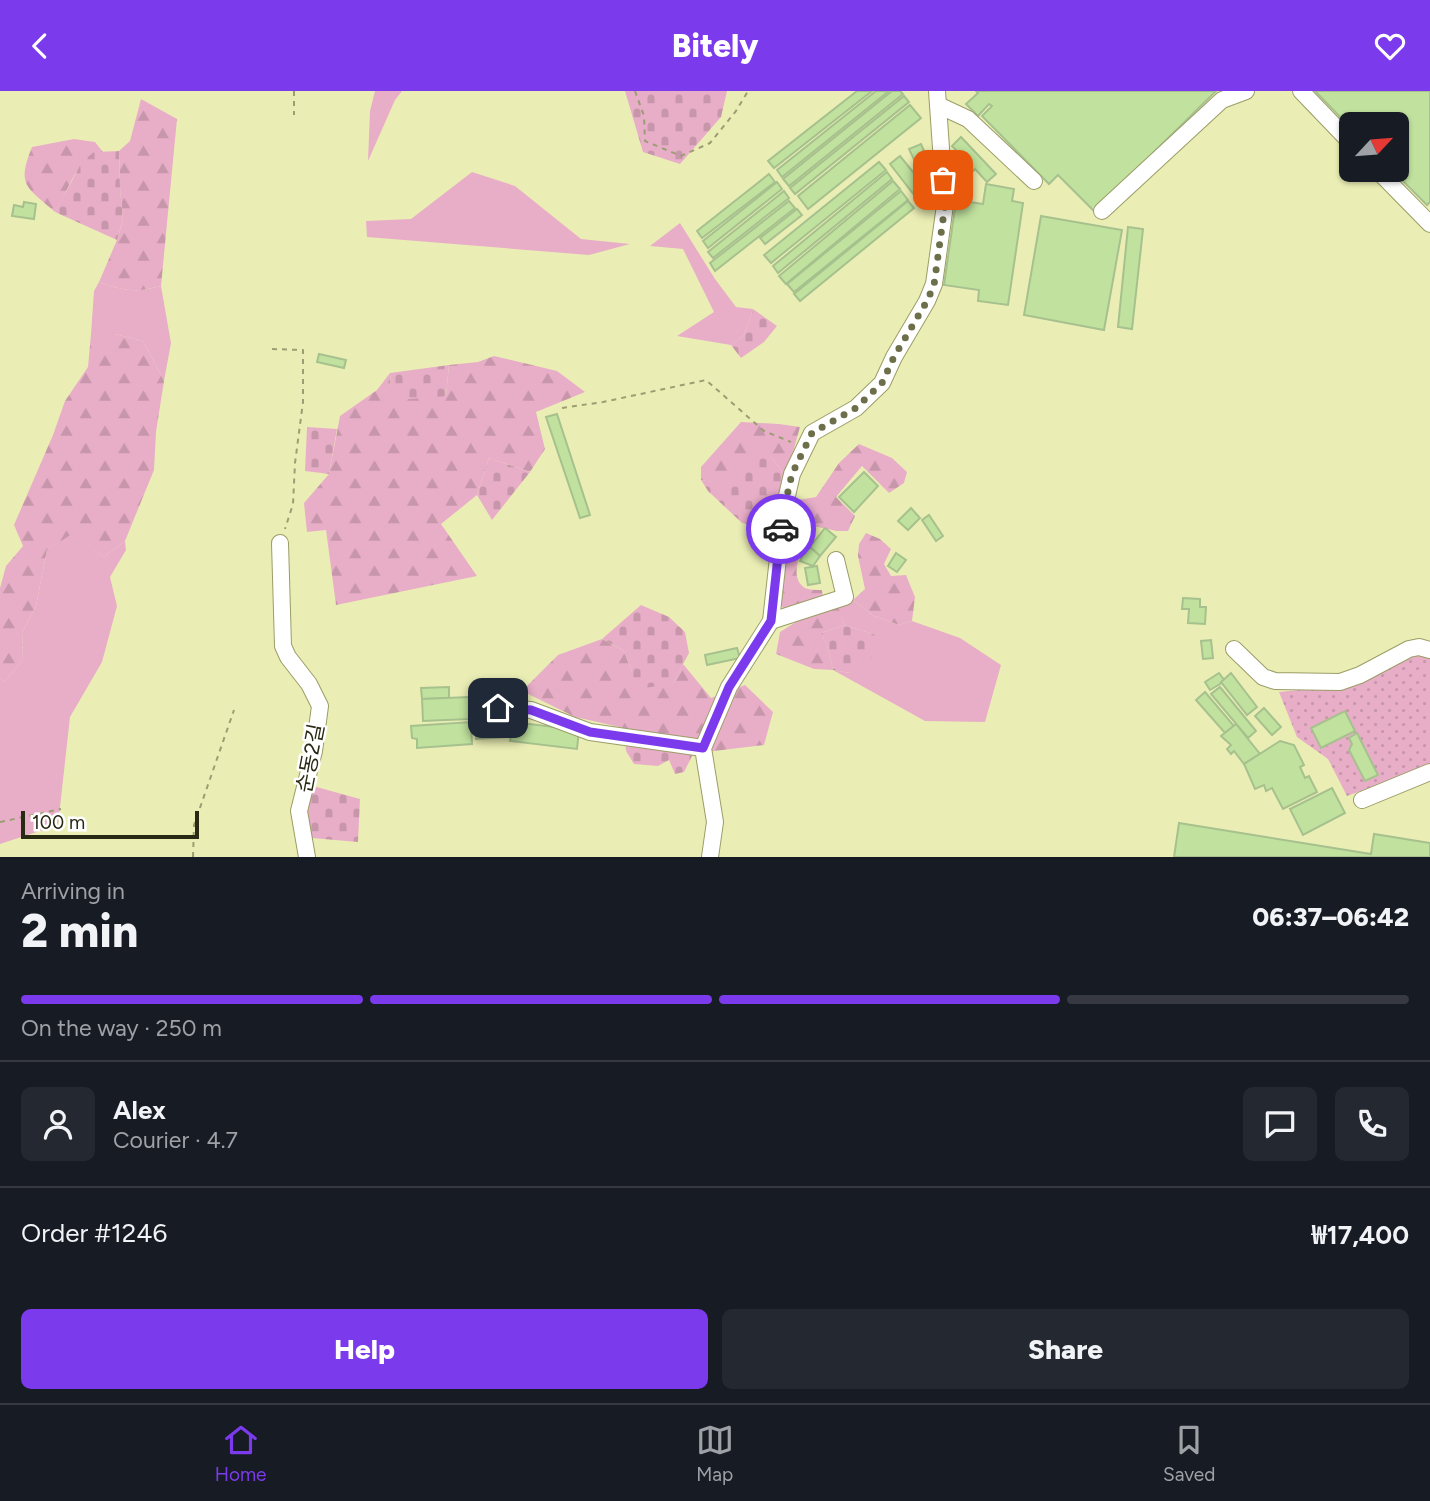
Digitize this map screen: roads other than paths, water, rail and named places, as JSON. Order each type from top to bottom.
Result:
[{"type":"street","points":[[1102,211],[1222,100],[1246,91]]},
{"type":"street","points":[[1301,91],[1339,131]]},
{"type":"street","points":[[938,98],[968,119],[1034,181]]},
{"type":"street","points":[[710,857],[715,822],[703,748],[729,687],[771,621],[783,513],[792,474],[812,433],[856,408],[882,383],[934,285],[945,205],[938,98]]},
{"type":"street","points":[[1389,182],[1430,224]]},
{"type":"street","name":"순동2길","points":[[280,543],[283,646],[309,684],[320,706],[314,751],[299,811],[307,857]]},
{"type":"street","points":[[771,621],[845,597],[836,560]]},
{"type":"street","points":[[1234,649],[1264,677],[1275,681],[1340,682],[1360,675],[1409,649],[1419,647],[1430,650]]},
{"type":"street","points":[[498,708],[531,710],[590,732],[703,748]]},
{"type":"street","points":[[1362,800],[1430,772]]}]
